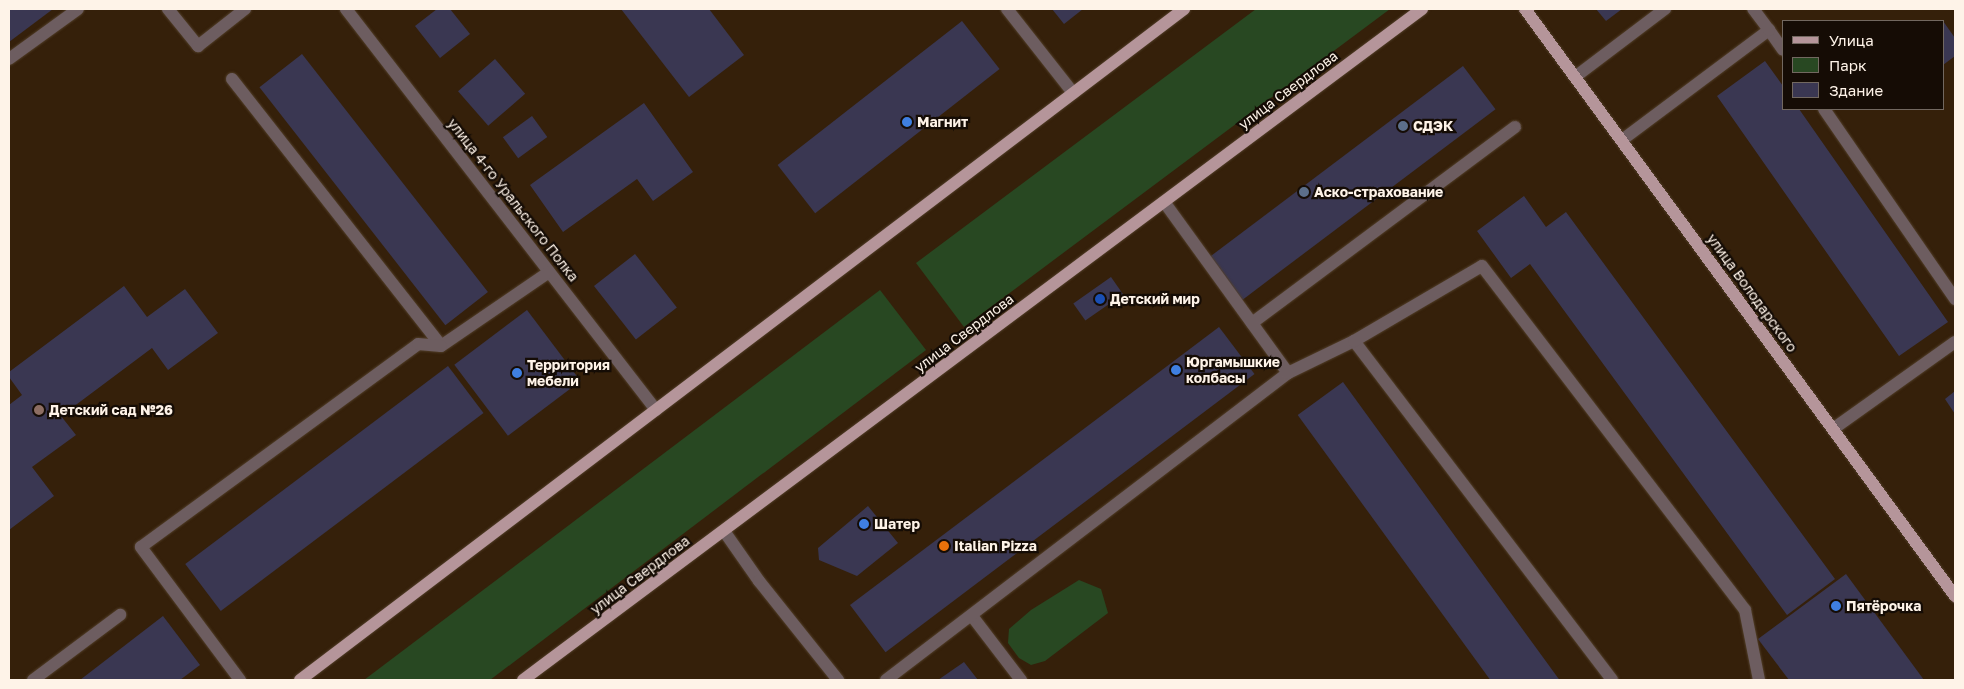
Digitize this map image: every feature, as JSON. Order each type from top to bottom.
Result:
[{"type":"main road","points":[[300,680],[1184,9]]},
{"type":"main road","name":"улица Свердлова","points":[[524,680],[1422,9]]},
{"type":"main road","name":"улица Володарского","points":[[1525,9],[1955,596]]},
{"type":"street","points":[[9,59],[78,9]]},
{"type":"street","points":[[168,9],[198,46],[246,9]]},
{"type":"street","name":"улица 4-го Уральского Полка","points":[[346,9],[656,410]]},
{"type":"street","points":[[1007,9],[1073,93]]},
{"type":"street","points":[[1575,77],[1665,9]]},
{"type":"street","points":[[1753,9],[1782,49]]},
{"type":"street","points":[[1622,140],[1769,30]]},
{"type":"street","points":[[232,79],[440,346]]},
{"type":"street","points":[[1825,110],[1955,299]]},
{"type":"street","points":[[1252,323],[1515,127]]},
{"type":"street","points":[[1164,202],[1288,373]]},
{"type":"street","points":[[886,680],[1288,373],[1354,341],[1482,266],[1746,610],[1759,680]]},
{"type":"street","points":[[240,680],[141,547],[418,344],[440,346],[549,272]]},
{"type":"street","points":[[1354,341],[1612,680]]},
{"type":"street","points":[[1833,429],[1955,342]]},
{"type":"street","points":[[724,531],[759,581],[838,680]]},
{"type":"street","points":[[33,680],[120,615]]},
{"type":"street","points":[[972,616],[1021,680]]},
{"type":"green space","points":[[1256,9],[1390,9],[964,327],[916,263]]},
{"type":"green space","points":[[880,290],[926,350],[490,680],[364,680]]},
{"type":"green space","points":[[1079,580],[1101,589],[1108,613],[1045,661],[1031,665],[1019,658],[1008,643],[1009,629],[1031,610]]},
{"type":"building","points":[[9,9],[53,9],[9,42]]},
{"type":"building","points":[[437,9],[450,9],[470,34],[440,58],[415,26]]},
{"type":"building","points":[[621,9],[709,9],[744,55],[689,97]]},
{"type":"building","points":[[1052,9],[1083,9],[1064,24]]},
{"type":"building","points":[[1596,9],[1622,9],[1606,21]]},
{"type":"building","points":[[962,21],[1000,69],[815,213],[778,165]]},
{"type":"building","points":[[1944,22],[1955,38],[1955,56],[1944,64]]},
{"type":"building","points":[[302,54],[488,292],[445,325],[259,87]]},
{"type":"building","points":[[495,59],[525,94],[488,126],[458,91]]},
{"type":"building","points":[[1765,61],[1782,85],[1782,110],[1800,110],[1948,322],[1899,356],[1717,96]]},
{"type":"building","points":[[1463,66],[1495,109],[1242,300],[1210,257]]},
{"type":"building","points":[[644,103],[693,172],[653,201],[637,179],[563,232],[530,185]]},
{"type":"building","points":[[532,116],[547,137],[518,158],[503,137]]},
{"type":"building","points":[[1524,196],[1546,227],[1566,212],[1835,579],[1787,615],[1530,264],[1511,278],[1477,231]]},
{"type":"building","points":[[635,254],[677,308],[636,340],[594,286]]},
{"type":"building","points":[[1111,277],[1123,294],[1085,321],[1073,303]]},
{"type":"building","name":"Детский сад №26","points":[[124,286],[147,317],[185,289],[218,333],[168,370],[152,348],[61,416],[76,435],[32,467],[54,496],[9,530],[9,405],[22,395],[9,377],[9,372]]},
{"type":"building","name":"Территория мебели","points":[[527,310],[581,381],[508,436],[454,365]]},
{"type":"building","points":[[1219,327],[1255,374],[886,652],[850,605]]},
{"type":"building","points":[[448,366],[484,413],[221,611],[185,564]]},
{"type":"building","points":[[1343,382],[1560,680],[1490,680],[1298,415]]},
{"type":"building","points":[[1955,391],[1955,414],[1945,399]]},
{"type":"building","name":"Шатер","points":[[868,506],[898,543],[857,576],[819,560],[818,548]]},
{"type":"building","name":"Пятёрочка","points":[[1846,574],[1924,680],[1789,680],[1758,639]]},
{"type":"building","points":[[163,616],[200,665],[180,680],[80,680]]},
{"type":"building","points":[[964,662],[978,680],[938,680]]},
{"type":"place","name":"Магнит","points":[[907,122]]},
{"type":"place","name":"СДЭК","points":[[1403,126]]},
{"type":"place","name":"Аско-страхование","points":[[1304,192]]},
{"type":"place","name":"Детский мир","points":[[1100,299]]},
{"type":"place","name":"Юргамышкие колбасы","points":[[1176,370]]},
{"type":"place","name":"Территория мебели","points":[[517,373]]},
{"type":"place","name":"Детский сад №26","points":[[39,410]]},
{"type":"place","name":"Шатер","points":[[864,524]]},
{"type":"place","name":"Italian Pizza","points":[[944,546]]},
{"type":"place","name":"Пятёрочка","points":[[1836,606]]}]
